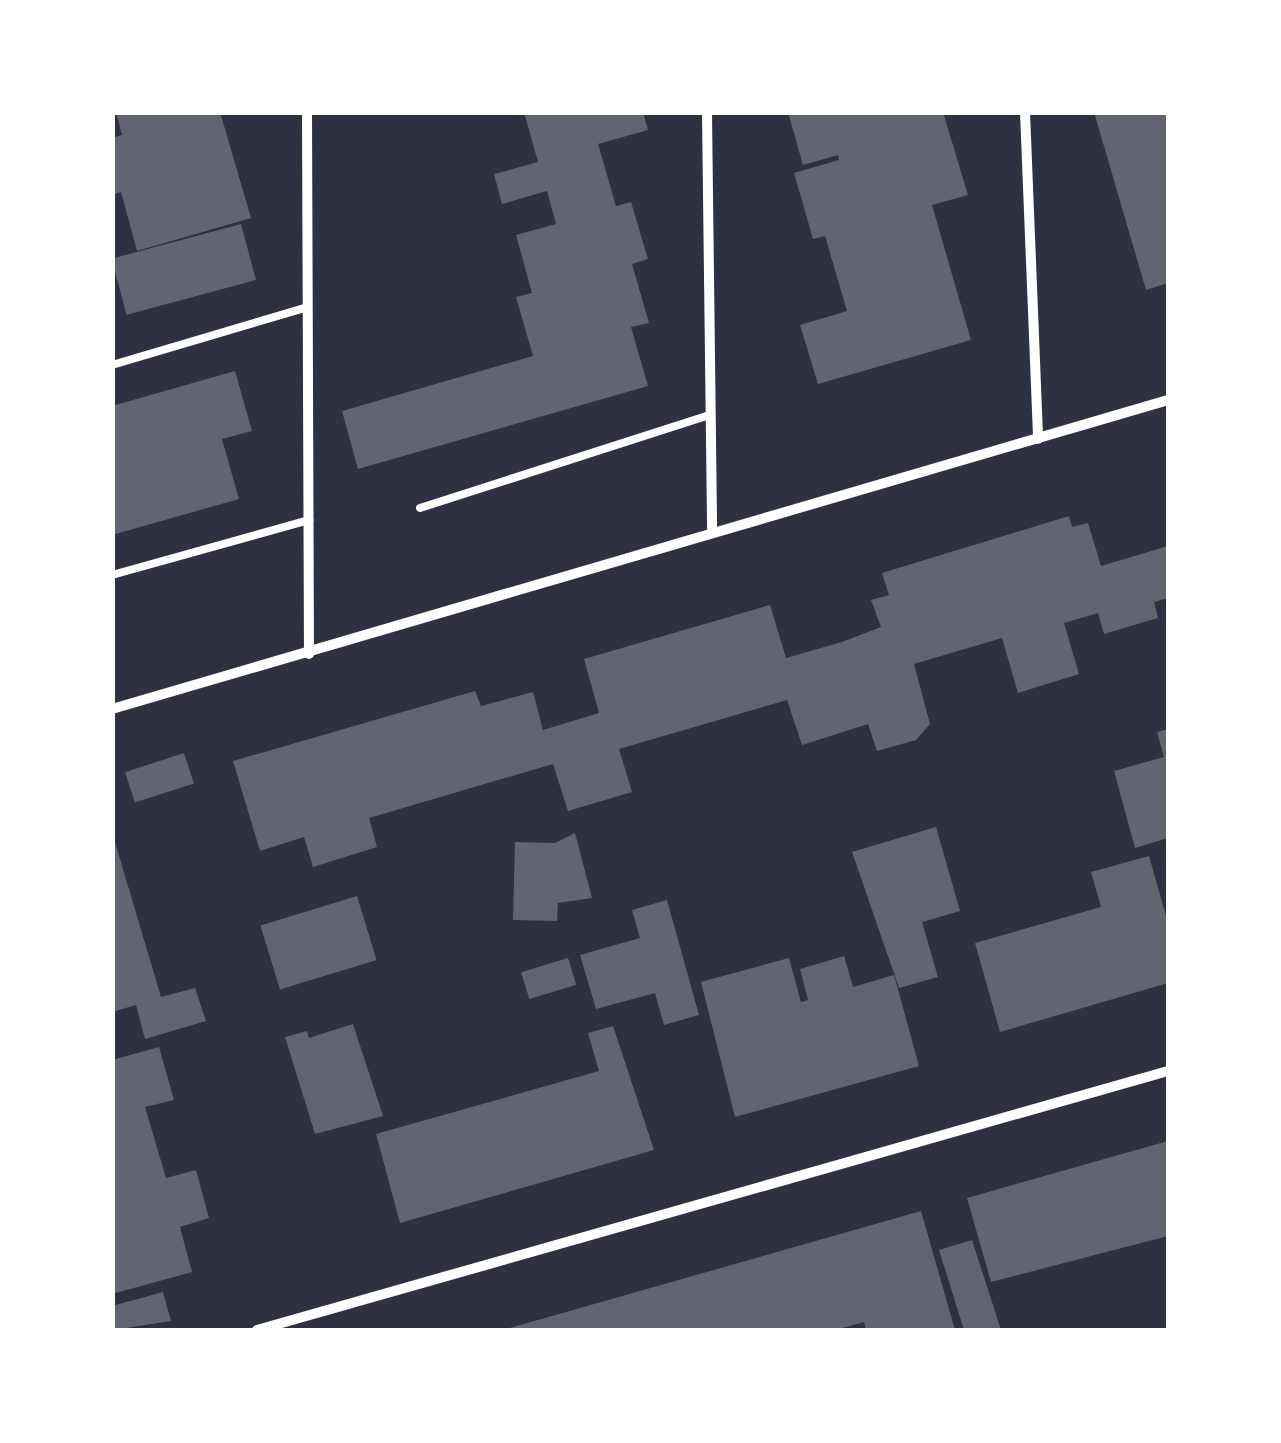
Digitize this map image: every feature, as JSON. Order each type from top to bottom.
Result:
[{"type":"street","points":[[308,112],[309,654]]},
{"type":"street","points":[[707,112],[712,532]]},
{"type":"street","points":[[1026,112],[1038,439]]},
{"type":"street","points":[[112,709],[1168,400]]},
{"type":"street","points":[[257,1330],[1168,1071]]},
{"type":"lane","points":[[112,366],[308,308]]},
{"type":"lane","points":[[420,508],[710,414]]},
{"type":"lane","points":[[112,576],[309,520]]},
{"type":"building","points":[[116,112],[220,112],[251,218],[137,251],[121,192],[112,195],[112,138],[122,135]]},
{"type":"building","points":[[524,112],[643,112],[648,130],[598,144],[616,206],[631,202],[648,259],[632,264],[649,323],[631,327],[648,386],[358,469],[342,411],[533,356],[516,297],[532,293],[516,235],[556,224],[547,191],[502,204],[494,174],[538,162]]},
{"type":"building","points":[[788,112],[943,112],[968,195],[932,205],[971,340],[818,384],[800,325],[847,311],[825,236],[813,239],[794,173],[839,160],[838,155],[803,165]]},
{"type":"building","points":[[1094,112],[1168,112],[1168,283],[1146,290]]},
{"type":"building","points":[[241,224],[256,280],[127,315],[112,259]]},
{"type":"building","points":[[235,371],[252,431],[222,439],[239,499],[112,535],[112,406]]},
{"type":"building","points":[[1069,516],[1072,527],[1088,523],[1101,566],[1168,546],[1168,598],[1154,602],[1158,618],[1104,634],[1098,613],[1064,623],[1079,674],[1018,693],[1002,638],[914,664],[930,724],[916,740],[877,751],[868,724],[802,745],[787,700],[619,749],[632,792],[568,811],[553,764],[369,818],[377,847],[313,867],[304,837],[260,851],[233,761],[475,691],[481,706],[533,692],[543,730],[599,713],[584,659],[770,605],[786,658],[842,642],[881,627],[871,600],[889,595],[882,573]]},
{"type":"building","points":[[1168,729],[1168,838],[1135,848],[1114,771],[1164,757],[1157,732]]},
{"type":"building","points":[[184,753],[194,783],[135,803],[125,772]]},
{"type":"building","points":[[936,827],[960,911],[922,922],[938,977],[899,988],[852,852]]},
{"type":"building","points":[[112,832],[161,997],[195,988],[206,1021],[145,1039],[136,1005],[112,1012]]},
{"type":"building","points":[[575,833],[592,898],[558,903],[557,921],[513,920],[515,842],[555,843]]},
{"type":"building","points":[[1149,856],[1168,923],[1168,983],[1000,1032],[975,943],[1101,907],[1091,872]]},
{"type":"building","points":[[357,896],[377,960],[280,990],[260,926]]},
{"type":"building","points":[[667,900],[699,1015],[664,1025],[655,993],[596,1009],[580,955],[640,938],[632,910]]},
{"type":"building","points":[[844,956],[853,987],[894,975],[919,1066],[735,1117],[701,982],[789,958],[801,1002],[808,1000],[800,969]]},
{"type":"building","points":[[568,958],[576,985],[529,999],[521,972]]},
{"type":"building","points":[[353,1024],[383,1116],[315,1134],[285,1037],[307,1031],[309,1038]]},
{"type":"building","points":[[613,1026],[654,1150],[400,1223],[376,1134],[599,1071],[588,1033]]},
{"type":"building","points":[[159,1047],[174,1100],[145,1107],[166,1178],[196,1170],[209,1218],[180,1227],[192,1272],[112,1294],[112,1060]]},
{"type":"building","points":[[1168,1141],[1168,1236],[991,1282],[967,1198]]},
{"type":"building","points":[[921,1211],[955,1330],[866,1330],[864,1322],[835,1330],[503,1330]]},
{"type":"building","points":[[972,1240],[1001,1330],[964,1330],[939,1250]]},
{"type":"building","points":[[163,1292],[171,1321],[113,1330],[112,1306]]}]
